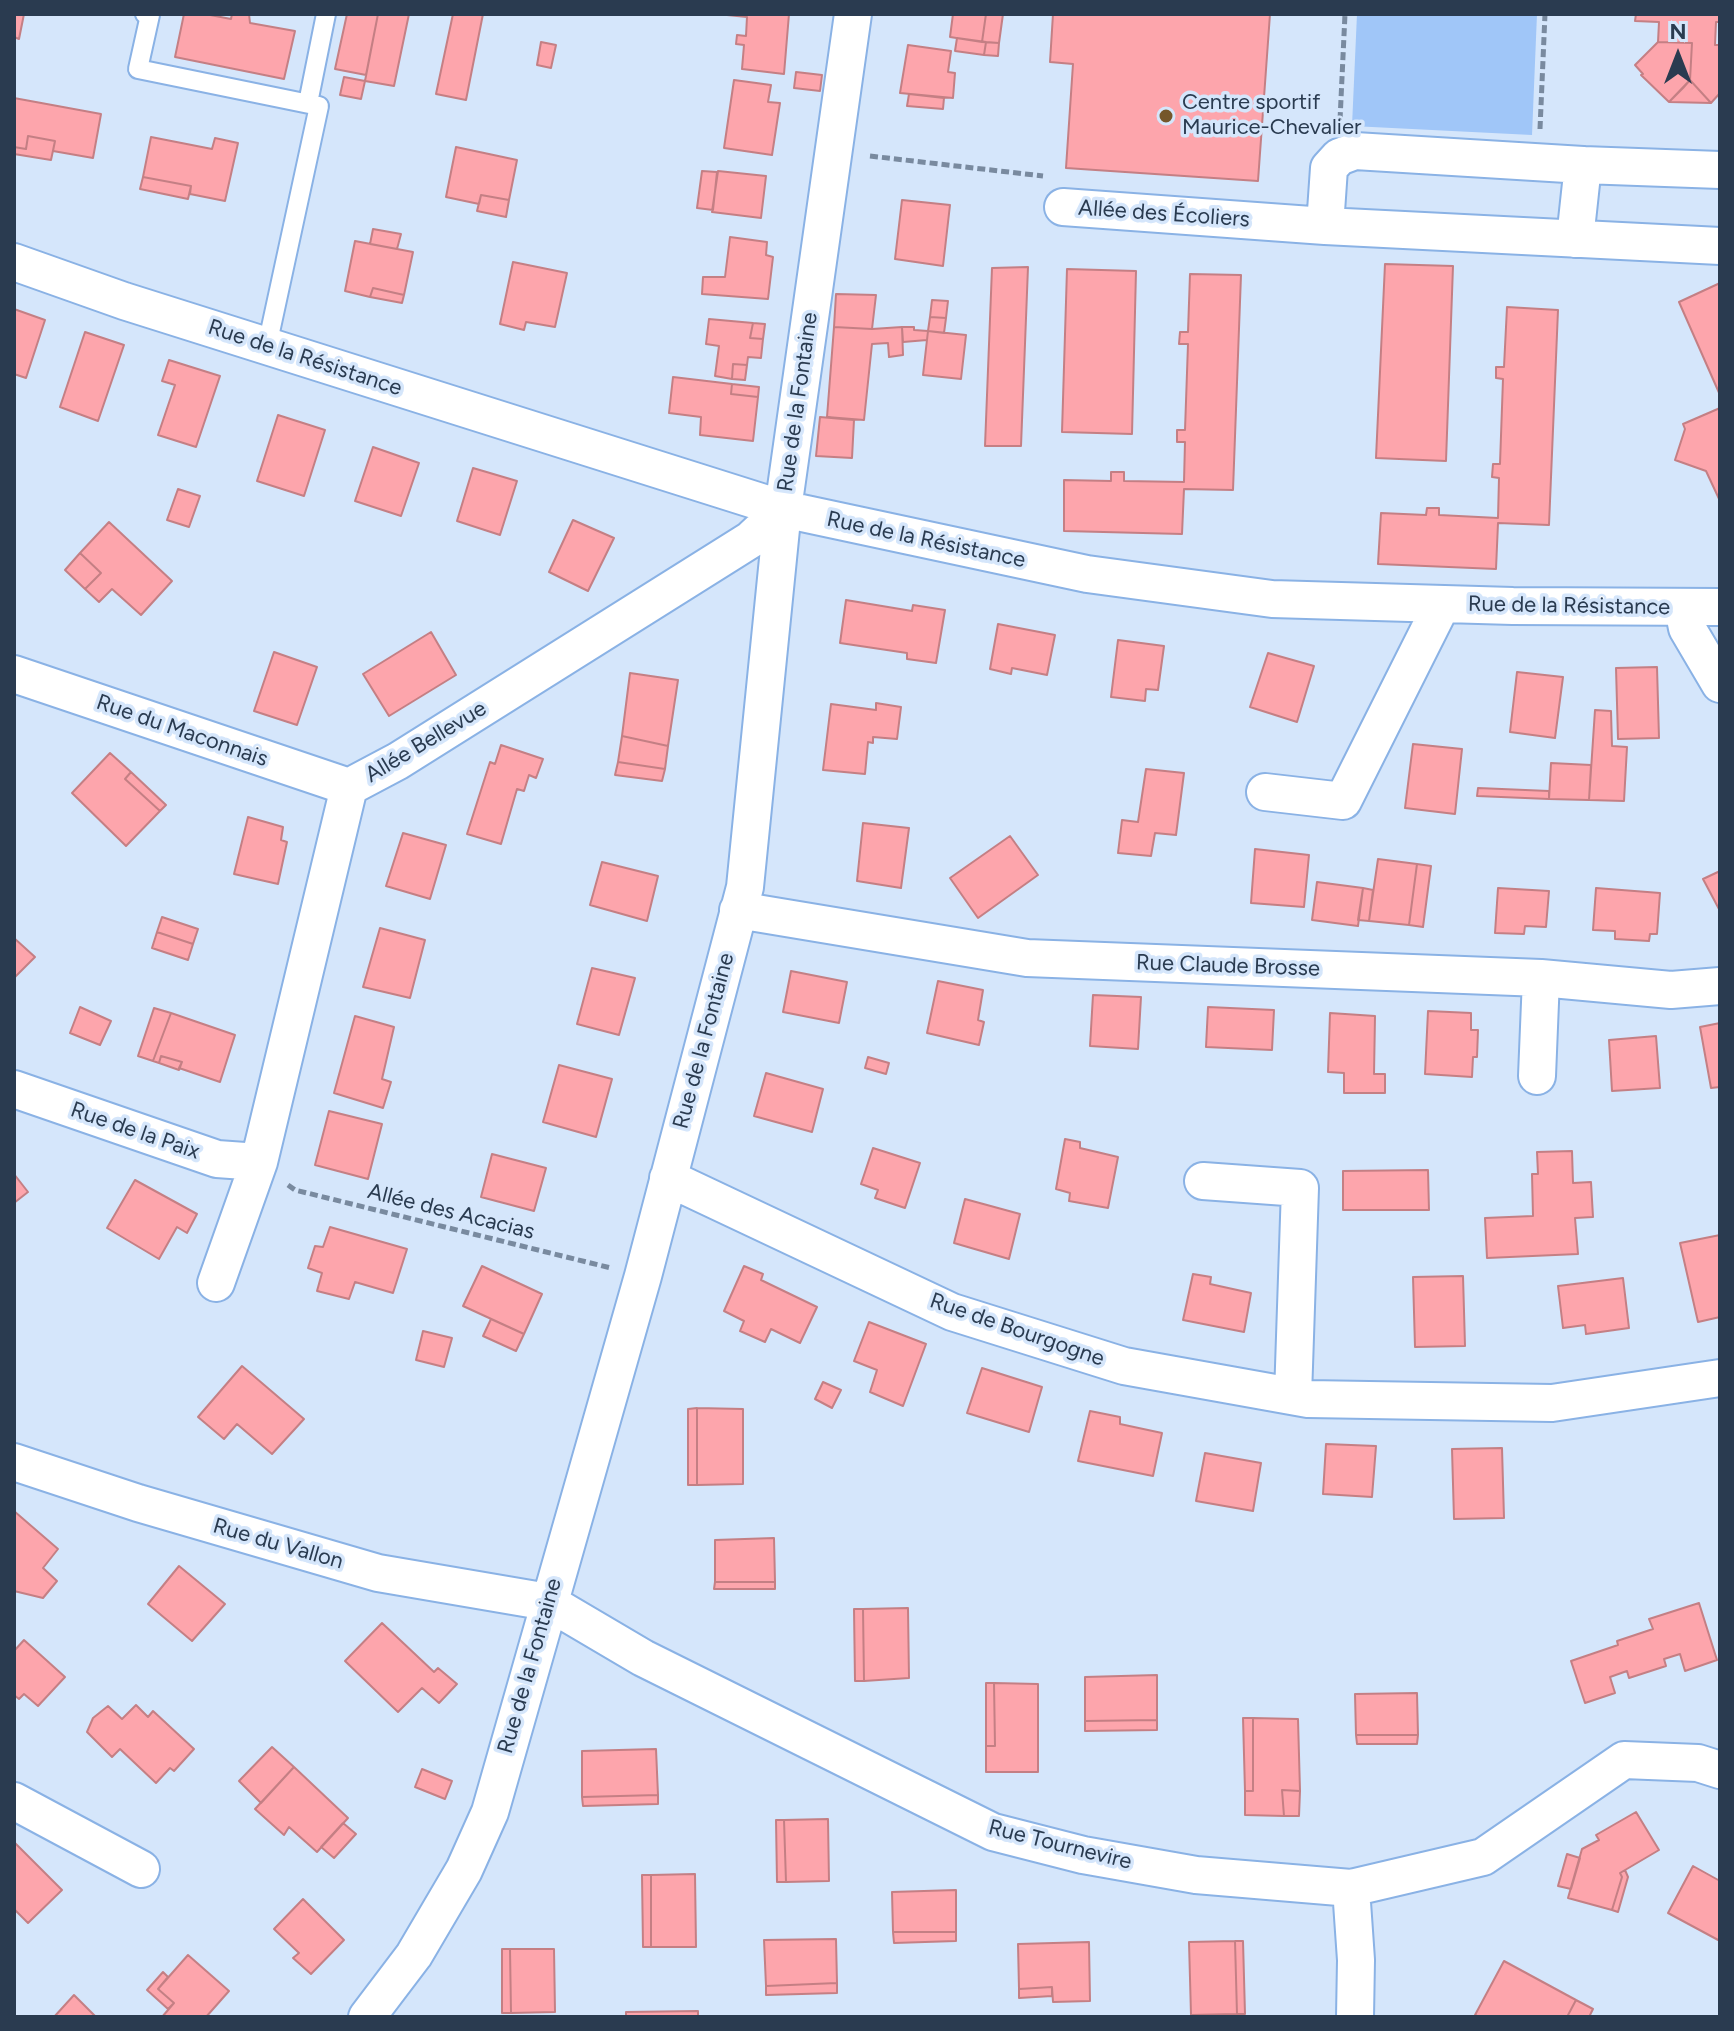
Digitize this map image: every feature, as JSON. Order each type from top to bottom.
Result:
[{"type":"street","name":"Rue de la Fontaine","points":[[367,2017],[414,1955],[464,1870],[490,1812],[643,1276],[745,887],[783,509],[853,14]]},
{"type":"street","points":[[1325,226],[1329,168],[1339,157],[1355,151],[1539,163],[1720,170]]},
{"type":"street","points":[[1575,239],[1583,165]]},
{"type":"street","name":"Allée des Écoliers","points":[[1063,207],[1325,226],[1720,246]]},
{"type":"street","name":"Rue de la Résistance","points":[[14,262],[267,346],[783,509],[1087,574],[1272,599],[1720,607]]},
{"type":"street","name":"Allée Bellevue","points":[[216,1283],[259,1162],[349,787],[398,761],[750,540],[783,509]]},
{"type":"street","points":[[1265,792],[1343,801],[1442,604]]},
{"type":"street","points":[[1683,608],[1687,628],[1720,684]]},
{"type":"street","name":"Rue du Maconnais","points":[[14,674],[349,787]]},
{"type":"street","name":"Rue Claude Brosse","points":[[738,910],[1027,958],[1541,978],[1671,990],[1720,986]]},
{"type":"street","points":[[1537,1076],[1541,978]]},
{"type":"street","name":"Rue de la Paix","points":[[14,1089],[217,1159],[259,1162]]},
{"type":"street","name":"Rue de Bourgogne","points":[[668,1178],[952,1312],[1124,1366],[1308,1399],[1552,1403],[1720,1378]]},
{"type":"street","points":[[1203,1181],[1300,1188],[1293,1396]]},
{"type":"street","name":"Rue du Vallon","points":[[14,1462],[138,1503],[378,1573],[548,1602]]},
{"type":"street","name":"Rue Tournevire","points":[[548,1602],[643,1658],[993,1832],[1083,1855],[1196,1875],[1351,1888],[1483,1857],[1624,1760],[1698,1763],[1720,1770]]},
{"type":"street","points":[[14,1801],[141,1869]]},
{"type":"street","points":[[1351,1888],[1356,1960],[1355,2017]]},
{"type":"lane","points":[[145,14],[150,15],[138,69],[319,106],[267,346]]},
{"type":"lane","points":[[308,103],[326,14]]},
{"type":"path","points":[[1339,157],[1345,14]]},
{"type":"path","points":[[1539,163],[1545,14]]},
{"type":"path","name":"Allée des Écoliers","points":[[833,151],[1052,177],[1063,207]]},
{"type":"path","name":"Allée des Acacias","points":[[259,1162],[295,1190],[643,1276]]},
{"type":"shaded area","points":[[1357,14],[1537,14],[1532,135],[1352,126]]},
{"type":"building","points":[[14,14],[24,14],[19,39],[14,37]]},
{"type":"building","points":[[184,14],[231,19],[232,14],[249,14],[250,23],[295,31],[284,79],[175,57]]},
{"type":"building","points":[[347,14],[378,14],[366,75],[335,69]]},
{"type":"building","points":[[378,14],[409,14],[394,86],[365,81]]},
{"type":"building","points":[[453,14],[483,14],[466,100],[436,94]]},
{"type":"building","points":[[717,14],[789,14],[784,74],[742,69],[744,45],[736,44],[737,35],[746,36],[747,17]]},
{"type":"building","points":[[953,14],[986,14],[982,42],[950,37]]},
{"type":"building","points":[[986,14],[1003,14],[999,43],[982,42]]},
{"type":"building","name":"Centre sportif Maurice-Chevalier","points":[[1053,14],[1270,14],[1258,181],[1066,168],[1073,64],[1050,62]]},
{"type":"building","points":[[1636,14],[1720,14],[1720,22],[1716,22],[1715,45],[1720,45],[1720,93],[1711,103],[1690,80],[1692,43],[1658,42],[1659,22],[1635,21]]},
{"type":"building","points":[[957,38],[986,42],[984,55],[955,51]]},
{"type":"building","points":[[541,42],[556,45],[551,68],[537,65]]},
{"type":"building","points":[[986,42],[999,43],[998,56],[984,55]]},
{"type":"building","points":[[1658,42],[1692,43],[1690,80],[1669,102],[1635,65]]},
{"type":"building","points":[[908,45],[951,51],[948,72],[955,73],[953,98],[900,93]]},
{"type":"building","points":[[796,72],[822,75],[820,91],[794,88]]},
{"type":"building","points":[[344,77],[365,81],[361,99],[340,95]]},
{"type":"building","points":[[734,80],[771,85],[768,102],[780,103],[772,155],[724,148]]},
{"type":"building","points":[[1690,80],[1711,103],[1669,102]]},
{"type":"building","points":[[909,94],[944,98],[943,109],[907,106]]},
{"type":"building","points":[[14,98],[101,114],[93,158],[53,151],[55,141],[28,136],[26,149],[14,147]]},
{"type":"building","points":[[28,136],[55,141],[51,160],[14,154],[14,147],[26,149]]},
{"type":"building","points":[[151,137],[212,149],[215,138],[238,143],[225,201],[190,194],[191,186],[143,177]]},
{"type":"building","points":[[456,147],[517,160],[509,200],[481,195],[479,204],[446,197]]},
{"type":"building","points":[[702,171],[717,172],[713,210],[697,208]]},
{"type":"building","points":[[718,171],[766,176],[761,218],[712,212]]},
{"type":"building","points":[[143,177],[191,186],[188,199],[140,189]]},
{"type":"building","points":[[481,195],[509,200],[506,217],[477,211]]},
{"type":"building","points":[[902,200],[950,205],[943,266],[895,259]]},
{"type":"building","points":[[373,229],[401,234],[397,249],[370,244]]},
{"type":"building","points":[[730,237],[767,242],[766,255],[773,257],[768,299],[702,294],[703,277],[725,277]]},
{"type":"building","points":[[355,241],[413,252],[404,295],[373,288],[370,297],[345,291]]},
{"type":"building","points":[[513,262],[567,273],[555,327],[526,322],[524,330],[500,324]]},
{"type":"building","points":[[1385,264],[1453,266],[1446,461],[1376,458]]},
{"type":"building","points":[[1028,267],[1021,446],[985,446],[992,268]]},
{"type":"building","points":[[1067,269],[1136,271],[1132,434],[1062,432]]},
{"type":"building","points":[[1190,274],[1241,275],[1233,490],[1184,489],[1182,534],[1064,531],[1064,480],[1111,481],[1111,472],[1124,472],[1124,481],[1184,482],[1185,442],[1177,442],[1177,430],[1185,430],[1188,344],[1179,344],[1180,332],[1188,332]]},
{"type":"building","points":[[1720,283],[1720,395],[1679,302]]},
{"type":"building","points":[[373,288],[404,295],[402,303],[370,297]]},
{"type":"building","points":[[836,294],[876,295],[872,329],[834,327]]},
{"type":"building","points":[[932,300],[948,301],[946,318],[930,317]]},
{"type":"building","points":[[1507,307],[1558,310],[1549,525],[1498,523],[1496,569],[1378,564],[1381,513],[1426,515],[1427,508],[1439,508],[1439,515],[1498,518],[1499,478],[1492,477],[1493,464],[1500,464],[1503,379],[1496,378],[1496,367],[1504,367]]},
{"type":"building","points":[[14,309],[45,320],[26,378],[14,374]]},
{"type":"building","points":[[930,317],[946,318],[944,333],[928,331]]},
{"type":"building","points":[[709,319],[753,323],[750,338],[763,339],[761,358],[748,357],[747,365],[733,364],[732,379],[715,376],[719,346],[706,344]]},
{"type":"building","points":[[753,323],[765,324],[763,339],[750,338]]},
{"type":"building","points":[[834,327],[902,327],[903,355],[889,357],[888,343],[872,344],[864,420],[827,417]]},
{"type":"building","points":[[902,327],[928,331],[927,340],[903,342]]},
{"type":"building","points":[[928,331],[966,335],[961,379],[923,375]]},
{"type":"building","points":[[85,332],[124,345],[98,421],[60,407]]},
{"type":"building","points":[[169,360],[220,376],[196,447],[158,435],[175,385],[162,381]]},
{"type":"building","points":[[733,364],[747,365],[745,380],[732,379]]},
{"type":"building","points":[[673,377],[732,384],[731,394],[758,397],[753,441],[700,435],[701,417],[669,413]]},
{"type":"building","points":[[732,384],[759,387],[758,397],[731,394]]},
{"type":"building","points":[[1720,408],[1720,501],[1706,471],[1675,460],[1685,429],[1683,424]]},
{"type":"building","points":[[278,415],[325,430],[304,496],[257,481]]},
{"type":"building","points":[[820,417],[854,420],[852,458],[816,456]]},
{"type":"building","points":[[373,447],[419,463],[401,516],[355,501]]},
{"type":"building","points":[[473,468],[517,481],[500,535],[457,521]]},
{"type":"building","points":[[178,489],[200,496],[189,527],[167,520]]},
{"type":"building","points":[[573,520],[614,538],[588,591],[549,572]]},
{"type":"building","points":[[109,522],[172,581],[141,615],[112,589],[99,602],[85,589],[101,573],[80,553]]},
{"type":"building","points":[[80,553],[101,573],[85,589],[65,570]]},
{"type":"building","points":[[846,600],[912,611],[913,605],[945,610],[936,663],[907,659],[907,653],[840,643]]},
{"type":"building","points":[[998,624],[1055,635],[1047,675],[1012,668],[1011,674],[990,669]]},
{"type":"building","points":[[431,632],[456,675],[389,716],[363,674]]},
{"type":"building","points":[[1118,640],[1164,646],[1158,690],[1146,689],[1145,701],[1111,697]]},
{"type":"building","points":[[274,652],[317,667],[297,725],[254,711]]},
{"type":"building","points":[[1268,653],[1314,666],[1297,722],[1250,707]]},
{"type":"building","points":[[1657,667],[1659,738],[1618,739],[1616,668]]},
{"type":"building","points":[[1517,672],[1563,677],[1555,738],[1510,732]]},
{"type":"building","points":[[630,673],[678,680],[668,746],[622,736]]},
{"type":"building","points":[[876,703],[901,707],[897,739],[873,737],[873,743],[868,742],[865,774],[823,770],[831,704],[876,710]]},
{"type":"building","points":[[1595,710],[1611,711],[1612,746],[1627,747],[1624,801],[1589,800]]},
{"type":"building","points":[[622,736],[668,746],[665,769],[618,762]]},
{"type":"building","points":[[1413,744],[1462,749],[1455,814],[1405,808]]},
{"type":"building","points":[[501,745],[543,759],[536,778],[529,775],[524,791],[517,789],[501,844],[467,834],[490,762],[495,764]]},
{"type":"building","points":[[110,753],[131,772],[125,779],[160,811],[126,846],[72,793]]},
{"type":"building","points":[[618,762],[665,769],[662,781],[615,775]]},
{"type":"building","points":[[1551,763],[1591,765],[1589,800],[1549,799]]},
{"type":"building","points":[[1146,769],[1184,773],[1176,835],[1155,833],[1151,856],[1118,853],[1122,820],[1138,822]]},
{"type":"building","points":[[131,772],[166,805],[160,811],[125,779]]},
{"type":"building","points":[[1478,788],[1549,791],[1549,799],[1477,796]]},
{"type":"building","points":[[248,817],[283,827],[281,840],[287,842],[278,884],[234,874]]},
{"type":"building","points":[[863,823],[909,828],[901,888],[857,881]]},
{"type":"building","points":[[403,833],[446,845],[430,899],[386,886]]},
{"type":"building","points":[[1010,836],[1038,875],[978,918],[950,878]]},
{"type":"building","points":[[1255,849],[1309,855],[1304,907],[1251,903]]},
{"type":"building","points":[[1378,859],[1417,864],[1409,925],[1369,921]]},
{"type":"building","points":[[602,862],[658,876],[647,921],[590,905]]},
{"type":"building","points":[[1417,864],[1431,866],[1423,927],[1409,925]]},
{"type":"building","points":[[1720,871],[1720,911],[1703,879]]},
{"type":"building","points":[[1317,882],[1363,888],[1358,926],[1312,920]]},
{"type":"building","points":[[1363,888],[1373,890],[1369,921],[1358,920]]},
{"type":"building","points":[[1498,888],[1549,891],[1546,927],[1525,926],[1524,934],[1495,933]]},
{"type":"building","points":[[1596,888],[1660,893],[1657,934],[1650,934],[1649,941],[1615,939],[1615,931],[1593,930]]},
{"type":"building","points":[[162,917],[198,929],[193,944],[157,932]]},
{"type":"building","points":[[380,928],[425,940],[410,998],[363,987]]},
{"type":"building","points":[[157,932],[193,944],[188,960],[152,948]]},
{"type":"building","points":[[14,938],[35,957],[14,978]]},
{"type":"building","points":[[592,968],[635,978],[619,1035],[577,1024]]},
{"type":"building","points":[[791,971],[847,982],[839,1023],[783,1012]]},
{"type":"building","points":[[938,981],[983,990],[978,1020],[984,1022],[979,1045],[927,1033]]},
{"type":"building","points":[[1093,995],[1141,997],[1138,1049],[1090,1046]]},
{"type":"building","points":[[80,1007],[111,1021],[100,1045],[70,1033]]},
{"type":"building","points":[[1208,1007],[1274,1010],[1272,1050],[1206,1047]]},
{"type":"building","points":[[154,1008],[171,1013],[153,1061],[138,1056]]},
{"type":"building","points":[[1428,1011],[1471,1013],[1471,1030],[1478,1030],[1477,1057],[1473,1057],[1472,1077],[1425,1074]]},
{"type":"building","points":[[171,1013],[235,1035],[220,1082],[179,1068],[182,1062],[161,1056],[159,1063],[153,1061]]},
{"type":"building","points":[[1330,1013],[1375,1016],[1374,1074],[1385,1074],[1385,1093],[1344,1093],[1344,1073],[1328,1072]]},
{"type":"building","points":[[355,1016],[394,1027],[382,1079],[391,1082],[383,1108],[334,1093]]},
{"type":"building","points":[[1720,1023],[1720,1087],[1711,1088],[1700,1027]]},
{"type":"building","points":[[1656,1036],[1660,1088],[1612,1091],[1609,1040]]},
{"type":"building","points":[[161,1056],[182,1062],[179,1070],[159,1063]]},
{"type":"building","points":[[868,1057],[889,1063],[886,1074],[865,1068]]},
{"type":"building","points":[[559,1065],[612,1079],[596,1137],[543,1122]]},
{"type":"building","points":[[766,1073],[823,1089],[812,1132],[754,1116]]},
{"type":"building","points":[[329,1111],[382,1124],[368,1179],[315,1165]]},
{"type":"building","points":[[1065,1139],[1080,1142],[1080,1148],[1118,1157],[1108,1208],[1069,1201],[1070,1193],[1056,1189]]},
{"type":"building","points":[[873,1148],[920,1163],[905,1208],[875,1198],[878,1190],[861,1184]]},
{"type":"building","points":[[1572,1151],[1573,1183],[1591,1182],[1593,1217],[1575,1218],[1578,1254],[1487,1258],[1485,1218],[1533,1216],[1532,1174],[1538,1174],[1537,1152]]},
{"type":"building","points":[[492,1154],[546,1168],[534,1211],[481,1197]]},
{"type":"building","points":[[1428,1170],[1429,1210],[1343,1210],[1343,1171]]},
{"type":"building","points":[[14,1174],[28,1192],[14,1203]]},
{"type":"building","points":[[135,1180],[197,1214],[187,1233],[177,1227],[159,1259],[107,1228]]},
{"type":"building","points":[[965,1199],[1020,1214],[1009,1259],[954,1243]]},
{"type":"building","points":[[330,1227],[407,1249],[393,1293],[355,1282],[349,1299],[317,1291],[322,1273],[308,1268],[315,1246],[323,1247]]},
{"type":"building","points":[[1720,1235],[1720,1317],[1698,1322],[1680,1243]]},
{"type":"building","points":[[482,1266],[542,1294],[524,1334],[463,1306]]},
{"type":"building","points":[[744,1266],[763,1274],[761,1280],[817,1307],[800,1343],[771,1329],[765,1342],[740,1331],[744,1321],[724,1311]]},
{"type":"building","points":[[1193,1274],[1211,1277],[1210,1284],[1251,1293],[1244,1332],[1183,1320]]},
{"type":"building","points":[[1463,1276],[1465,1346],[1415,1347],[1413,1277]]},
{"type":"building","points":[[1623,1278],[1629,1328],[1586,1334],[1585,1325],[1563,1328],[1558,1286]]},
{"type":"building","points":[[491,1319],[524,1334],[516,1351],[483,1336]]},
{"type":"building","points":[[869,1322],[926,1344],[903,1406],[870,1392],[877,1370],[854,1361]]},
{"type":"building","points":[[423,1331],[452,1338],[444,1367],[416,1360]]},
{"type":"building","points":[[242,1366],[304,1419],[272,1454],[237,1424],[224,1439],[198,1417]]},
{"type":"building","points":[[982,1368],[1042,1387],[1029,1432],[967,1413]]},
{"type":"building","points":[[823,1382],[841,1390],[832,1408],[815,1399]]},
{"type":"building","points":[[697,1408],[697,1485],[688,1485],[688,1409]]},
{"type":"building","points":[[697,1408],[743,1409],[743,1484],[697,1485]]},
{"type":"building","points":[[1090,1411],[1120,1417],[1120,1424],[1162,1433],[1153,1476],[1078,1461]]},
{"type":"building","points":[[1326,1444],[1376,1446],[1372,1497],[1323,1494]]},
{"type":"building","points":[[1502,1448],[1504,1518],[1454,1519],[1452,1449]]},
{"type":"building","points":[[1205,1453],[1261,1463],[1253,1511],[1196,1501]]},
{"type":"building","points":[[14,1511],[58,1549],[43,1568],[57,1581],[43,1598],[14,1591]]},
{"type":"building","points":[[774,1538],[775,1582],[715,1582],[715,1540]]},
{"type":"building","points":[[179,1566],[225,1604],[192,1641],[148,1604]]},
{"type":"building","points":[[715,1582],[775,1582],[775,1589],[714,1589]]},
{"type":"building","points":[[1699,1603],[1717,1660],[1685,1671],[1680,1654],[1664,1659],[1666,1666],[1629,1678],[1627,1671],[1610,1677],[1615,1693],[1585,1703],[1571,1661],[1653,1629],[1649,1619]]},
{"type":"building","points":[[908,1608],[909,1678],[864,1681],[863,1609]]},
{"type":"building","points":[[854,1609],[863,1609],[864,1681],[855,1681]]},
{"type":"building","points":[[382,1623],[434,1672],[438,1668],[457,1684],[439,1703],[422,1688],[398,1712],[345,1661]]},
{"type":"building","points":[[24,1640],[65,1677],[38,1706],[24,1694],[19,1699],[14,1695],[14,1651]]},
{"type":"building","points":[[1157,1675],[1157,1720],[1085,1721],[1085,1677]]},
{"type":"building","points":[[986,1683],[994,1683],[995,1746],[986,1746]]},
{"type":"building","points":[[994,1683],[1038,1684],[1038,1772],[986,1772],[986,1746],[995,1746]]},
{"type":"building","points":[[1417,1693],[1418,1735],[1356,1735],[1355,1694]]},
{"type":"building","points":[[136,1705],[148,1717],[153,1711],[194,1749],[174,1771],[170,1768],[156,1783],[120,1749],[112,1757],[87,1732],[93,1718],[108,1706],[122,1719]]},
{"type":"building","points":[[1243,1718],[1253,1718],[1253,1791],[1245,1791]]},
{"type":"building","points":[[1253,1718],[1298,1719],[1300,1791],[1282,1790],[1284,1816],[1245,1815],[1245,1791],[1253,1791]]},
{"type":"building","points":[[1157,1720],[1157,1730],[1085,1731],[1085,1721]]},
{"type":"building","points":[[1356,1735],[1418,1735],[1417,1744],[1357,1744]]},
{"type":"building","points":[[272,1747],[294,1767],[261,1803],[239,1781]]},
{"type":"building","points":[[656,1749],[658,1795],[582,1797],[582,1751]]},
{"type":"building","points":[[294,1767],[348,1818],[317,1852],[289,1827],[284,1835],[255,1809]]},
{"type":"building","points":[[422,1769],[452,1781],[445,1799],[415,1787]]},
{"type":"building","points":[[1282,1790],[1300,1791],[1299,1816],[1284,1816]]},
{"type":"building","points":[[658,1795],[658,1804],[583,1806],[582,1797]]},
{"type":"building","points":[[1636,1812],[1659,1850],[1620,1873],[1622,1877],[1612,1910],[1568,1898],[1582,1849],[1599,1840],[1596,1835]]},
{"type":"building","points":[[828,1819],[829,1881],[786,1882],[784,1820]]},
{"type":"building","points":[[776,1820],[784,1820],[786,1882],[777,1882]]},
{"type":"building","points":[[343,1823],[356,1834],[334,1858],[321,1847]]},
{"type":"building","points":[[14,1842],[62,1890],[28,1923],[14,1909]]},
{"type":"building","points":[[1567,1854],[1580,1858],[1571,1889],[1558,1886]]},
{"type":"building","points":[[1693,1866],[1720,1881],[1720,1941],[1668,1913]]},
{"type":"building","points":[[1625,1870],[1628,1877],[1618,1912],[1612,1910],[1622,1877],[1620,1873]]},
{"type":"building","points":[[695,1874],[696,1947],[651,1947],[651,1875]]},
{"type":"building","points":[[642,1875],[651,1875],[651,1947],[643,1947]]},
{"type":"building","points":[[956,1890],[956,1932],[893,1932],[892,1892]]},
{"type":"building","points":[[303,1899],[344,1940],[311,1974],[293,1958],[299,1953],[274,1929]]},
{"type":"building","points":[[893,1932],[956,1932],[956,1941],[894,1943]]},
{"type":"building","points":[[836,1939],[837,1983],[766,1986],[764,1940]]},
{"type":"building","points":[[1235,1941],[1243,1941],[1245,2014],[1237,2014]]},
{"type":"building","points":[[1235,1941],[1237,2014],[1191,2015],[1189,1942]]},
{"type":"building","points":[[1089,1942],[1090,2001],[1053,2002],[1052,1987],[1019,1989],[1018,1944]]},
{"type":"building","points":[[502,1949],[510,1949],[511,2013],[502,2013]]},
{"type":"building","points":[[510,1949],[554,1949],[555,2012],[511,2013]]},
{"type":"building","points":[[188,1955],[229,1991],[206,2017],[162,2017],[174,2003],[158,1989]]},
{"type":"building","points":[[1504,1961],[1576,2000],[1567,2017],[1475,2015]]},
{"type":"building","points":[[163,1972],[168,1977],[158,1989],[174,2003],[168,2009],[147,1990]]},
{"type":"building","points":[[837,1983],[837,1993],[766,1995],[766,1986]]},
{"type":"building","points":[[1052,1987],[1052,1996],[1019,1998],[1019,1989]]},
{"type":"building","points":[[74,1995],[96,2017],[54,2017]]},
{"type":"building","points":[[1576,2000],[1593,2009],[1589,2017],[1567,2017]]},
{"type":"building","points":[[698,2011],[698,2017],[626,2017],[626,2012]]},
{"type":"place","name":"Centre sportif Maurice-Chevalier","points":[[1166,116]]}]
